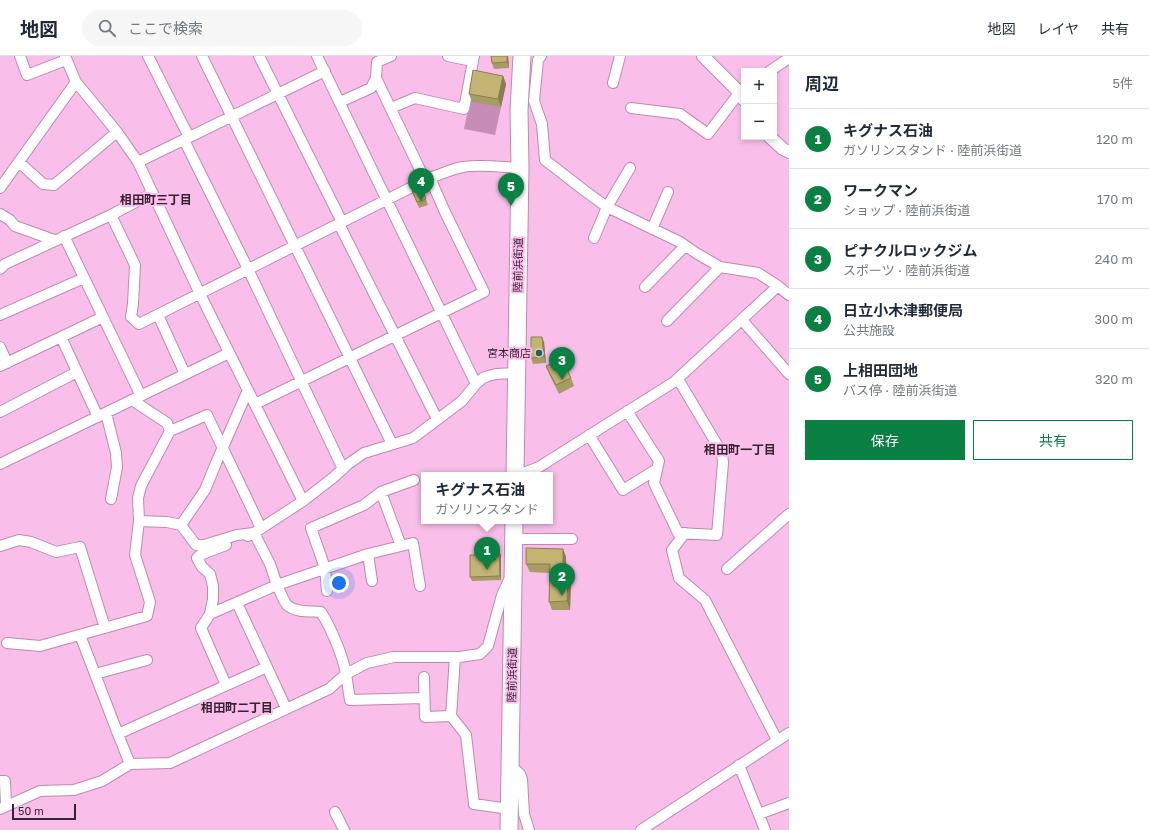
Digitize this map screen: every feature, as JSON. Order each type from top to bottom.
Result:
[{"type":"highway","name":"陸前浜街道","points":[[514,472],[520,168],[519,110],[522,56]]},
{"type":"highway","name":"陸前浜街道","points":[[510,830],[514,524]]},
{"type":"street","points":[[20,56],[27,75],[66,58],[76,82],[117,132],[138,162],[200,294],[302,501]]},
{"type":"street","points":[[148,56],[343,469]]},
{"type":"street","points":[[202,56],[392,444]]},
{"type":"street","points":[[259,56],[437,419]]},
{"type":"street","points":[[317,56],[476,384]]},
{"type":"street","points":[[255,404],[484,292],[445,212],[376,78],[376,59],[391,56]]},
{"type":"street","points":[[391,108],[415,98],[464,109],[473,59],[448,56]]},
{"type":"street","points":[[541,56],[538,60],[534,101],[542,124],[544,160],[607,207],[680,242],[720,267],[758,273],[789,295]]},
{"type":"street","points":[[613,83],[620,56]]},
{"type":"street","points":[[703,56],[741,93]]},
{"type":"street","points":[[774,68],[789,58]]},
{"type":"street","points":[[138,162],[325,70]]},
{"type":"street","points":[[340,102],[371,88],[376,78]]},
{"type":"street","points":[[0,188],[76,82]]},
{"type":"street","points":[[631,108],[680,114],[708,134],[741,95]]},
{"type":"street","points":[[19,162],[43,184],[54,185],[117,132]]},
{"type":"street","points":[[773,140],[783,149],[789,152]]},
{"type":"street","points":[[111,215],[136,265],[131,317],[139,324],[428,179],[462,167],[492,166],[520,168]]},
{"type":"street","points":[[594,238],[607,207],[630,168]]},
{"type":"street","points":[[652,229],[668,192]]},
{"type":"street","points":[[0,269],[5,264],[153,194]]},
{"type":"street","points":[[0,214],[10,220],[15,226],[54,240]]},
{"type":"street","points":[[64,236],[103,317],[136,398],[166,423],[170,431]]},
{"type":"street","points":[[645,287],[685,246]]},
{"type":"street","points":[[667,321],[720,267]]},
{"type":"street","points":[[0,315],[84,278]]},
{"type":"street","points":[[526,472],[538,467],[674,382],[778,286]]},
{"type":"street","points":[[158,315],[185,374]]},
{"type":"street","points":[[0,346],[4,365],[103,317]]},
{"type":"street","points":[[742,320],[789,374]]},
{"type":"street","points":[[61,337],[77,372],[102,415],[116,454],[117,467],[111,499]]},
{"type":"street","points":[[0,464],[229,353]]},
{"type":"street","points":[[0,412],[77,372]]},
{"type":"street","points":[[226,685],[201,628],[210,614],[213,600],[213,586],[210,574],[202,567],[197,558],[200,555],[258,530],[334,478],[348,464],[364,453],[412,438],[462,401],[483,378],[496,374],[516,373]]},
{"type":"street","points":[[627,412],[659,462],[654,483],[678,533],[717,535],[723,458],[722,453],[678,379]]},
{"type":"street","points":[[181,525],[205,490],[248,390]]},
{"type":"street","points":[[7,643],[40,646],[147,616],[150,602],[135,555],[139,521],[138,498],[141,486],[170,431],[207,415],[258,530],[277,585],[285,601],[288,606],[298,611],[321,612],[334,638],[345,667],[350,700],[424,698]]},
{"type":"street","points":[[590,435],[623,490],[657,469]]},
{"type":"street","points":[[327,590],[325,568],[311,528],[364,505],[381,492],[414,480]]},
{"type":"street","points":[[381,492],[401,546]]},
{"type":"street","points":[[727,569],[789,514]]},
{"type":"street","points":[[139,521],[167,522],[181,525],[196,545],[204,545],[258,530]]},
{"type":"street","points":[[685,533],[672,550],[679,578],[705,600],[778,740]]},
{"type":"street","points":[[514,539],[572,539]]},
{"type":"street","points":[[0,546],[20,540],[31,542],[56,552],[80,547],[105,628]]},
{"type":"street","points":[[210,614],[277,585],[325,568],[368,554],[413,543],[420,586]]},
{"type":"street","points":[[368,554],[372,581]]},
{"type":"street","points":[[0,780],[5,781],[3,807],[40,791],[74,790],[102,781],[130,764],[170,763],[329,689],[346,674],[366,663],[394,657],[455,657],[480,654],[488,646],[502,595],[513,573]]},
{"type":"street","points":[[237,603],[286,708]]},
{"type":"street","points":[[80,635],[130,764]]},
{"type":"street","points":[[455,657],[451,716],[466,735],[474,804],[510,809]]},
{"type":"street","points":[[95,674],[148,660]]},
{"type":"street","points":[[118,734],[267,667]]},
{"type":"street","points":[[424,677],[425,717],[451,716]]},
{"type":"street","points":[[642,830],[789,733]]},
{"type":"street","points":[[510,765],[520,774],[522,779],[524,814],[529,830]]},
{"type":"street","points":[[739,765],[765,830]]},
{"type":"street","points":[[759,814],[789,803]]},
{"type":"street","points":[[335,812],[344,830]]},
{"type":"shaded area","points":[[475,78],[506,84],[495,135],[464,129]]},
{"type":"building","points":[[491,56],[507,56],[507,62],[492,63]]},
{"type":"building","points":[[473,70],[503,76],[498,99],[469,94]]},
{"type":"building","points":[[420,189],[421,192],[423,191],[426,199],[417,202],[412,191]]},
{"type":"building","name":"宮本商店","points":[[531,337],[542,337],[544,357],[531,358]]},
{"type":"building","points":[[562,359],[571,378],[556,385],[546,366]]},
{"type":"building","points":[[526,548],[563,549],[563,574],[568,574],[567,601],[549,602],[550,564],[526,564]]},
{"type":"building","points":[[499,551],[500,576],[470,577],[470,555],[475,555],[475,552]]},
{"type":"place","name":"日立小木津郵便局","points":[[421,201]]},
{"type":"place","name":"上相田団地","points":[[511,206]]},
{"type":"place","name":"宮本商店","points":[[539,353]]},
{"type":"place","name":"ピナクルロックジム","points":[[562,380]]},
{"type":"place","name":"キグナス石油","points":[[487,570]]},
{"type":"place","name":"ワークマン","points":[[562,596]]},
{"type":"district","name":"相田町三丁目","points":[[156,200]]},
{"type":"district","name":"相田町一丁目","points":[[740,450]]},
{"type":"district","name":"相田町二丁目","points":[[237,708]]}]
